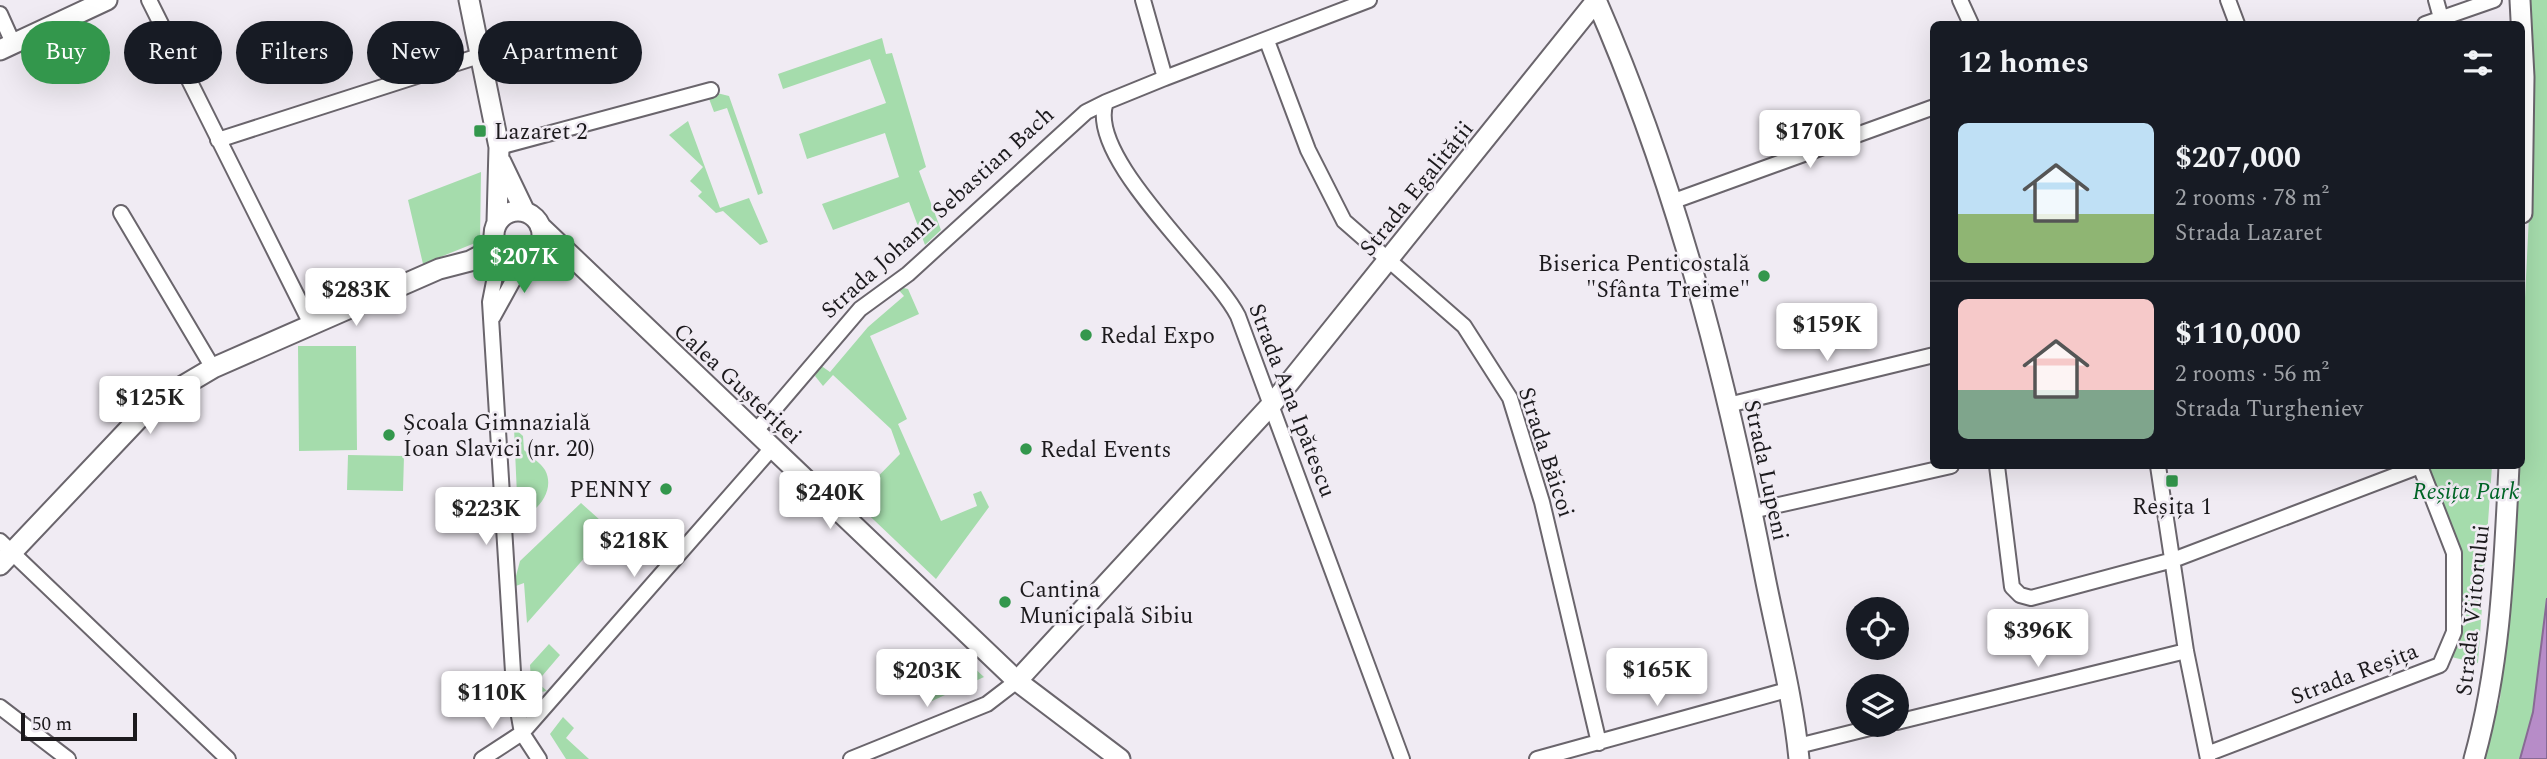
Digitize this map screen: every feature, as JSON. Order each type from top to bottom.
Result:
[{"type":"street","points":[[0,14],[7,46],[107,0]]},
{"type":"street","points":[[149,0],[312,326]]},
{"type":"street","points":[[469,0],[478,50]]},
{"type":"street","points":[[1143,0],[1165,78]]},
{"type":"street","points":[[1106,102],[1369,0]]},
{"type":"street","name":"Strada Lupeni","points":[[1597,0],[1674,201],[1728,405],[1752,510],[1798,752]]},
{"type":"street","name":"Strada Egalității","points":[[1272,404],[1389,263],[1597,0]]},
{"type":"street","points":[[1960,0],[1970,21]]},
{"type":"street","points":[[2228,0],[2236,21]]},
{"type":"street","points":[[2436,0],[2441,18]]},
{"type":"street","points":[[2433,21],[2494,0]]},
{"type":"street","points":[[2521,0],[2522,21]]},
{"type":"street","name":"Strada Băicoi","points":[[1267,41],[1308,150],[1336,207],[1357,235],[1464,327],[1510,398],[1542,502],[1599,743]]},
{"type":"street","points":[[218,140],[478,56]]},
{"type":"street","points":[[485,84],[500,153],[525,212],[540,226],[541,239],[493,318]]},
{"type":"street","points":[[500,153],[711,90]]},
{"type":"street","name":"Strada Ana Ipătescu","points":[[1106,102],[1103,110],[1105,121],[1125,172],[1136,191],[1230,300],[1272,404],[1402,759]]},
{"type":"street","name":"Strada Johann Sebastian Bach","points":[[755,432],[860,309],[908,274],[1086,112],[1106,102]]},
{"type":"street","points":[[1674,201],[1930,108]]},
{"type":"street","points":[[500,153],[497,222],[494,234],[499,249],[490,302],[511,649],[522,733],[539,759]]},
{"type":"street","points":[[121,212],[213,368]]},
{"type":"street","points":[[497,222],[509,212],[525,212]]},
{"type":"street","name":"Calea Gușteriței","points":[[540,226],[1017,681],[1119,759]]},
{"type":"street","points":[[228,759],[4,553],[145,412],[164,397],[213,368],[439,269],[470,261],[499,249]]},
{"type":"street","points":[[499,249],[512,258],[531,254]]},
{"type":"street","name":"Calea Gușteriței","points":[[531,254],[576,263]]},
{"type":"street","points":[[1728,405],[1930,356]]},
{"type":"street","points":[[851,759],[987,704],[1017,681],[1272,404]]},
{"type":"street","points":[[482,759],[522,733],[772,448]]},
{"type":"street","points":[[1752,510],[1937,469]]},
{"type":"street","points":[[1997,469],[2012,587],[2020,595],[2031,598],[2173,560]]},
{"type":"street","name":"Strada Reșița","points":[[2158,469],[2186,651],[2208,756],[2440,665],[2454,632],[2454,553],[2421,469]]},
{"type":"street","name":"Strada Reșița","points":[[2173,560],[2412,469]]},
{"type":"street","name":"Strada Viitorului","points":[[2474,759],[2490,691],[2497,643],[2509,469]]},
{"type":"street","points":[[1909,719],[2186,651]]},
{"type":"street","points":[[1536,759],[1787,691]]},
{"type":"street","points":[[0,707],[68,759]]},
{"type":"street","points":[[1798,752],[1846,737]]},
{"type":"green space","points":[[2529,0],[2547,0],[2547,759],[2481,759],[2500,700],[2516,469],[2525,469],[2525,298],[2530,195]]},
{"type":"green space","points":[[882,38],[886,54],[892,53],[926,167],[919,171],[941,230],[925,245],[909,202],[833,230],[822,204],[899,177],[885,133],[807,159],[799,134],[886,103],[870,59],[783,89],[778,74]]},
{"type":"green space","points":[[717,93],[729,96],[763,193],[758,195],[727,108],[714,112],[708,96]]},
{"type":"green space","points":[[688,121],[720,208],[749,198],[768,242],[760,245],[723,211],[716,213],[698,196],[702,192],[690,181],[703,167],[669,135]]},
{"type":"green space","points":[[481,172],[480,241],[423,264],[408,200]]},
{"type":"green space","points":[[895,286],[908,289],[919,314],[870,336],[907,419],[898,424],[941,521],[977,506],[973,494],[981,491],[989,507],[936,579],[854,501],[900,454],[891,429],[833,375],[823,386],[815,376],[820,365],[830,372],[868,327],[904,296]]},
{"type":"green space","points":[[298,346],[356,346],[357,450],[299,451]]},
{"type":"green space","points":[[514,428],[523,436],[524,450],[543,467],[548,478],[543,500],[532,512],[518,518]]},
{"type":"green space","points":[[348,455],[404,456],[403,491],[347,490]]},
{"type":"green space","name":"Reșița Park","points":[[2429,469],[2492,469],[2478,663],[2451,657],[2457,631],[2458,551]]},
{"type":"green space","points":[[581,503],[610,529],[527,623],[524,583],[513,587],[520,561]]},
{"type":"green space","points":[[549,644],[560,655],[537,682],[547,691],[530,694],[521,684],[531,679],[530,665]]},
{"type":"green space","points":[[959,654],[984,677],[932,701],[920,691]]},
{"type":"green space","points":[[563,717],[574,728],[566,738],[589,759],[566,759],[550,734]]},
{"type":"shaded area","points":[[2547,598],[2547,759],[2520,759],[2533,712]]},
{"type":"place","name":"Lazaret 2","points":[[480,131]]},
{"type":"place","name":"Biserica Penticostală \"Sfânta Treime\"","points":[[1764,276]]},
{"type":"place","name":"Redal Expo","points":[[1086,335]]},
{"type":"place","name":"Școala Gimnazială Ioan Slavici (nr. 20)","points":[[389,435]]},
{"type":"place","name":"Redal Events","points":[[1026,449]]},
{"type":"place","name":"Reșița 1","points":[[2172,481]]},
{"type":"place","name":"PENNY","points":[[666,489]]},
{"type":"place","name":"Cantina Municipală Sibiu","points":[[1005,602]]}]
